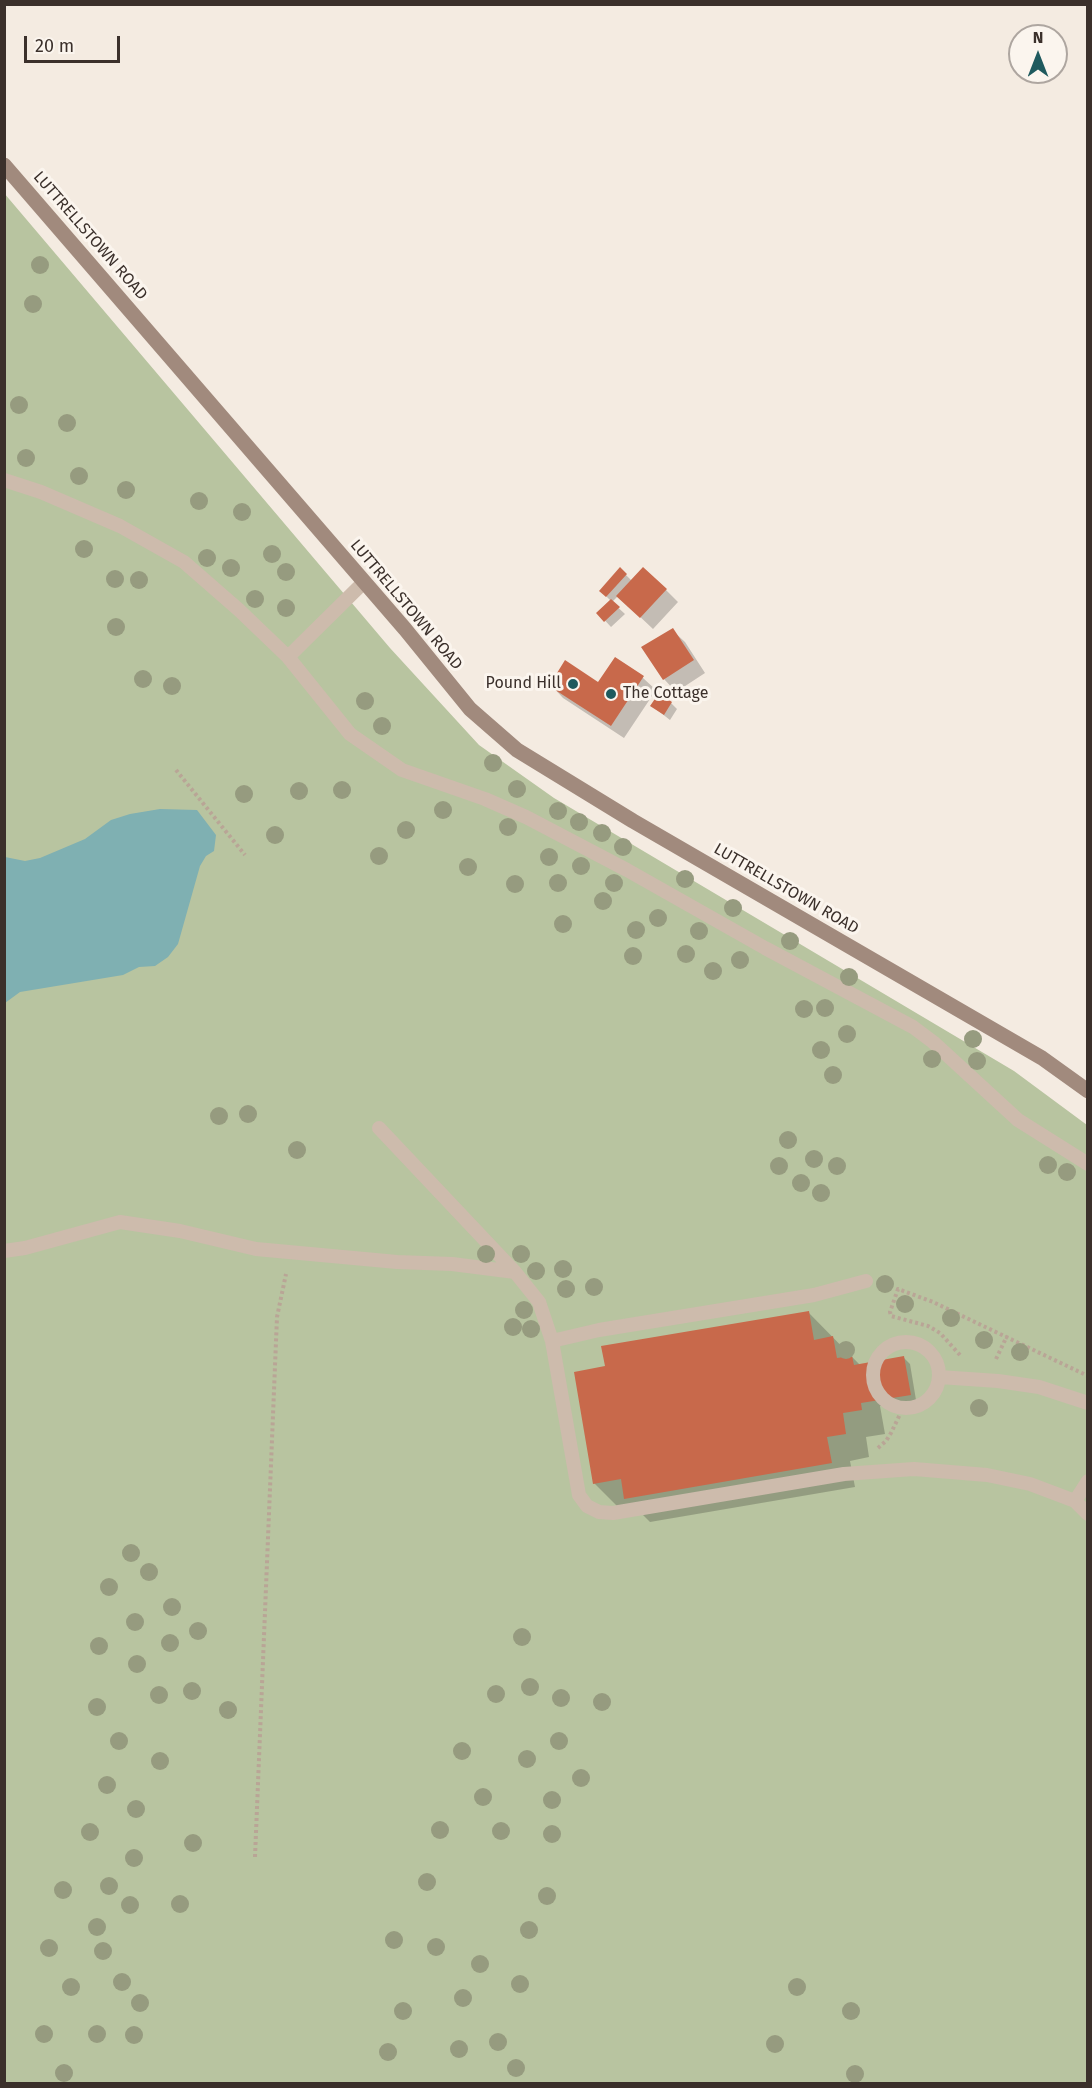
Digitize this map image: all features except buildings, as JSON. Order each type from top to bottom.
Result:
[{"type":"street","name":"LUTTRELLSTOWN ROAD","points":[[4,165],[364,582],[470,709],[524,756],[633,822],[1042,1058],[1088,1091]]},
{"type":"lane","points":[[4,480],[41,492],[120,526],[184,562],[240,610],[288,657],[350,734],[402,770],[485,799],[526,817],[913,1027],[933,1042],[1018,1120],[1088,1164]]},
{"type":"lane","points":[[288,657],[364,582]]},
{"type":"lane","points":[[379,1128],[515,1272],[539,1302],[552,1341],[579,1495],[587,1506],[599,1512],[613,1514],[844,1474],[914,1468],[987,1475],[1030,1484],[1075,1501],[1088,1514]]},
{"type":"lane","points":[[4,1251],[25,1248],[120,1222],[180,1231],[256,1249],[397,1263],[452,1264],[515,1272]]},
{"type":"lane","points":[[552,1341],[599,1330],[814,1295],[866,1281]]},
{"type":"lane","points":[[909,1342],[928,1350],[934,1357],[939,1377],[937,1388],[930,1397],[911,1408],[903,1407],[889,1403],[880,1396],[874,1386],[873,1375],[880,1354],[889,1347],[909,1342]]},
{"type":"lane","points":[[939,1377],[998,1381],[1039,1387],[1088,1403]]},
{"type":"lane","points":[[1075,1501],[1088,1481]]},
{"type":"path","points":[[176,770],[245,855]]},
{"type":"path","points":[[255,1857],[277,1317],[290,1252]]},
{"type":"path","points":[[966,1358],[960,1355],[940,1333],[928,1326],[891,1316],[890,1312],[898,1289],[933,1302],[1088,1376]]},
{"type":"path","points":[[989,1361],[996,1359],[1007,1336]]},
{"type":"path","points":[[872,1451],[886,1441],[903,1407]]},
{"type":"green space","points":[[4,193],[390,648],[479,745],[554,798],[1014,1071],[1087,1125],[1087,2083],[5,2083]]},
{"type":"water","points":[[160,809],[197,810],[216,835],[214,851],[206,856],[200,866],[178,944],[168,957],[155,966],[139,967],[123,975],[20,992],[5,1003],[5,857],[25,861],[40,858],[85,839],[111,820]]},
{"type":"place","name":"Pound Hill","points":[[573,684]]},
{"type":"place","name":"The Cottage","points":[[611,694]]}]
